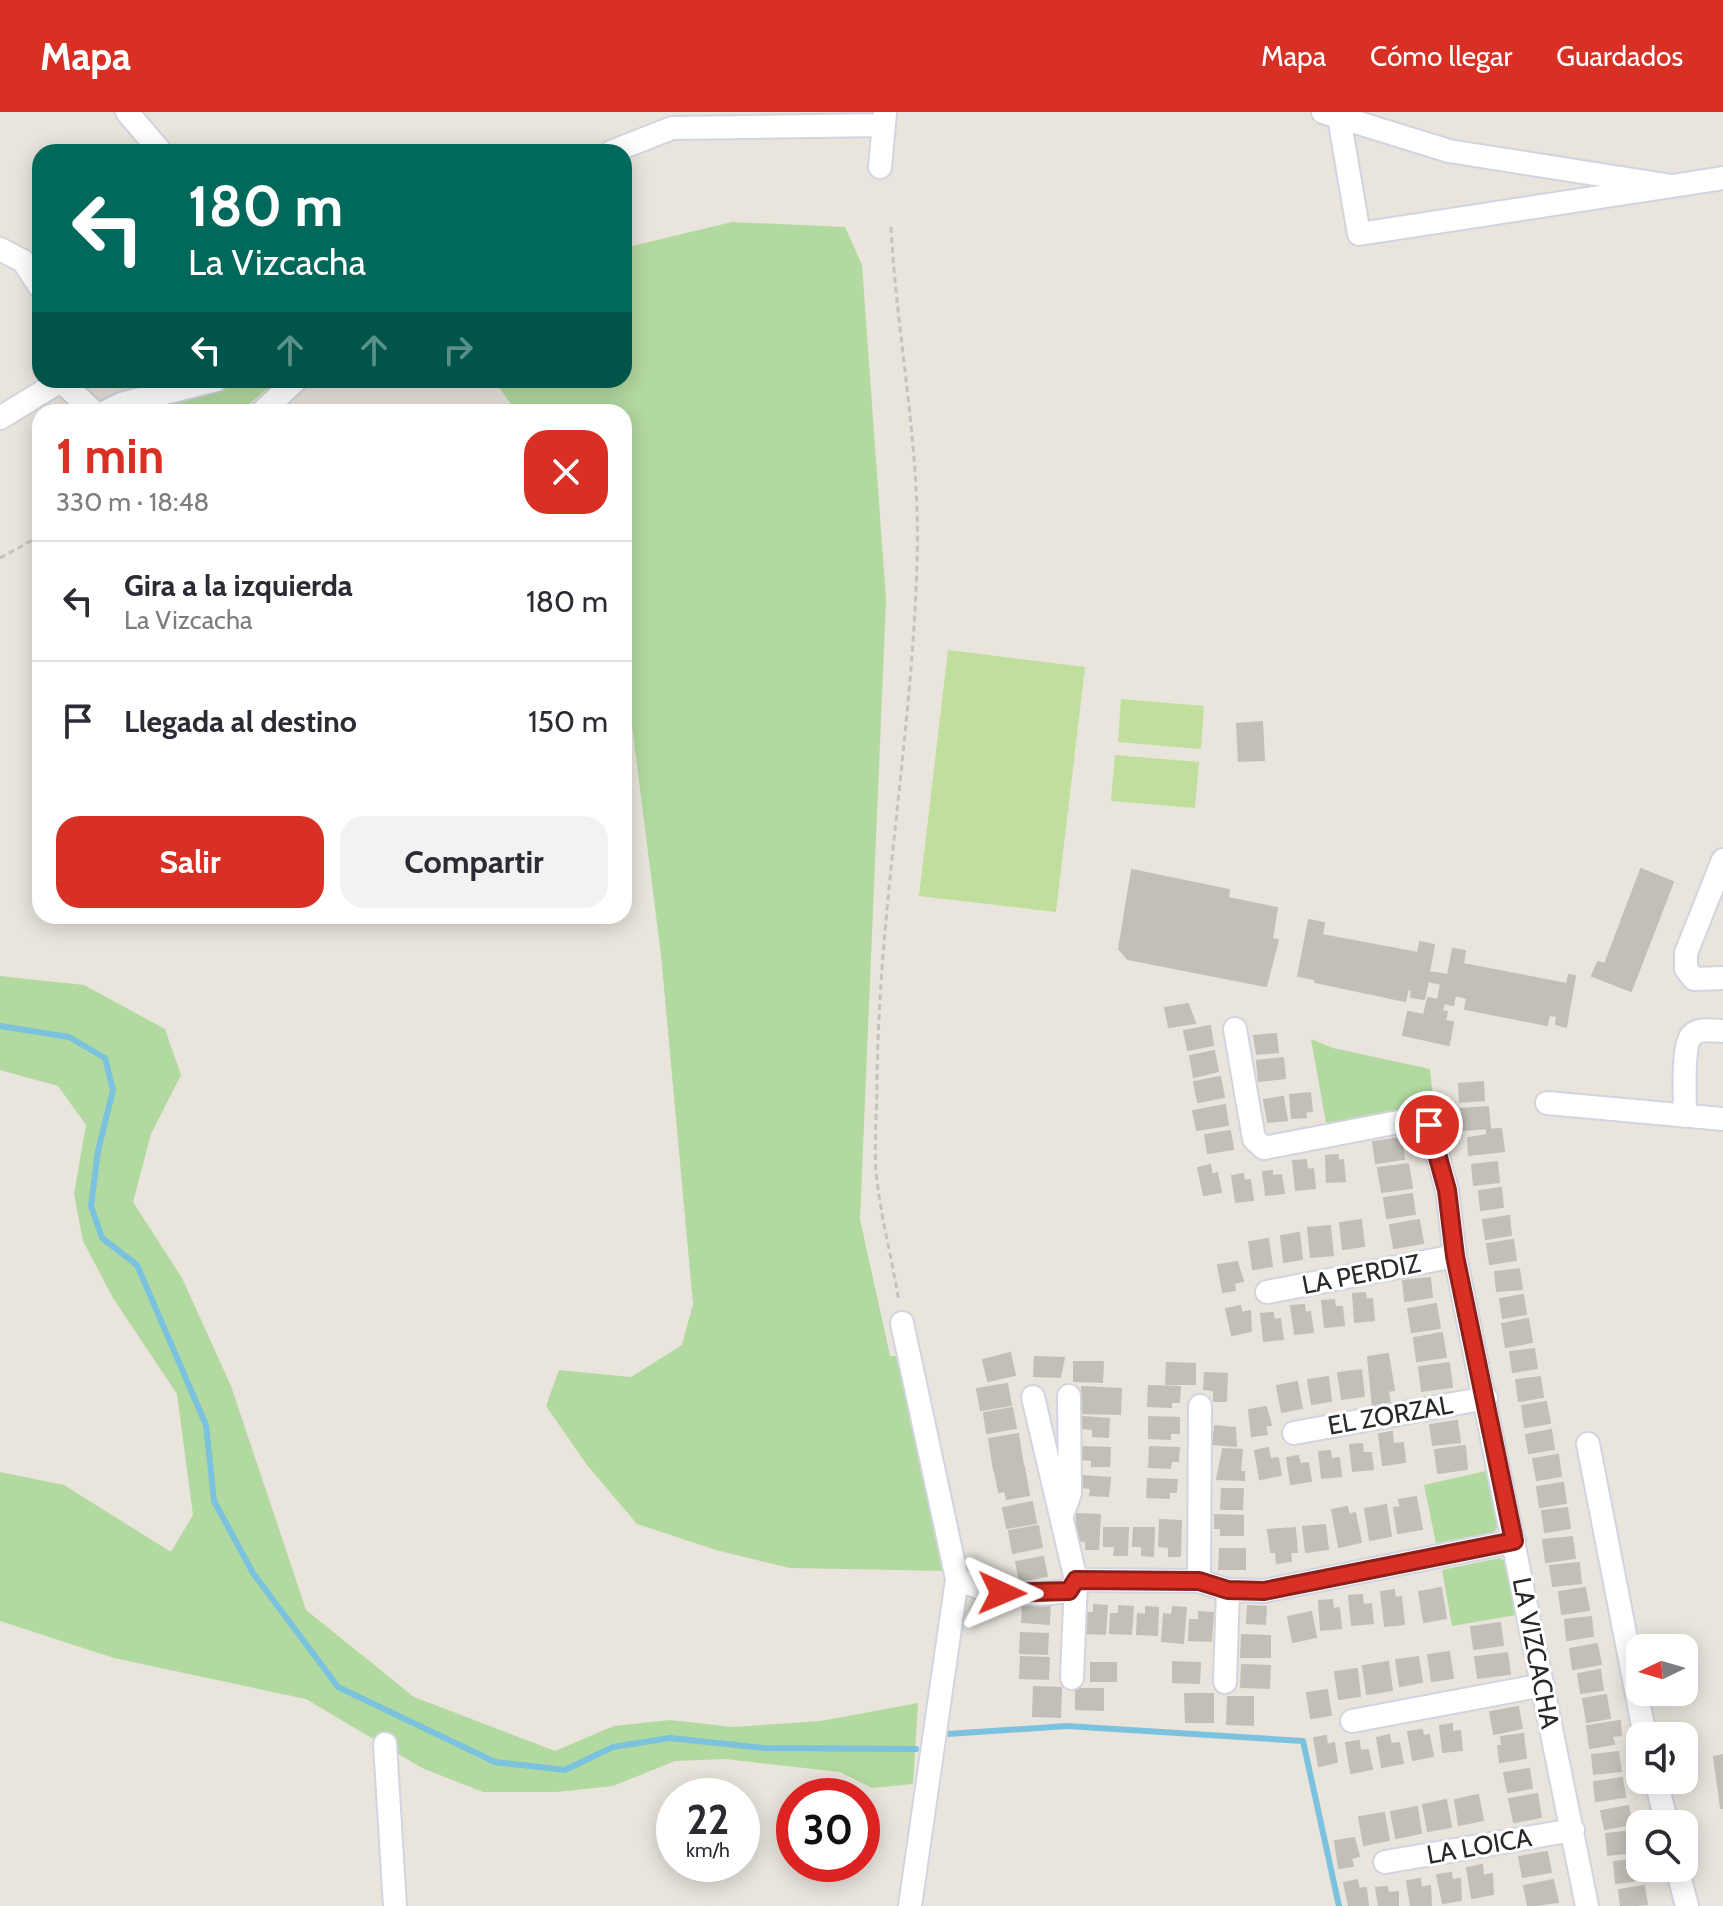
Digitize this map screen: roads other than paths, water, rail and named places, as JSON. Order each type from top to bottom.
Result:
[{"type":"street","points":[[128,112],[154,144]]},
{"type":"street","points":[[1331,115],[1359,234],[1723,178]]},
{"type":"street","points":[[1331,115],[1449,151],[1672,186]]},
{"type":"street","points":[[631,144],[672,128],[885,118],[880,167]]},
{"type":"street","points":[[0,249],[23,261],[32,275]]},
{"type":"street","points":[[0,418],[50,388]]},
{"type":"street","points":[[69,388],[86,404]]},
{"type":"street","points":[[121,404],[184,388]]},
{"type":"street","points":[[270,404],[288,388]]},
{"type":"street","points":[[1723,860],[1686,953],[1686,969],[1694,979],[1723,978]]},
{"type":"street","name":"LA VIZCACHA","points":[[1235,1029],[1254,1139],[1264,1148],[1414,1119],[1429,1125],[1447,1190],[1455,1256],[1587,1906]]},
{"type":"street","points":[[1685,1116],[1687,1048],[1691,1036],[1701,1030],[1723,1031]]},
{"type":"street","points":[[1547,1103],[1723,1119]]},
{"type":"street","name":"LA PERDIZ","points":[[1267,1292],[1455,1256]]},
{"type":"street","points":[[902,1323],[957,1579],[910,1906]]},
{"type":"street","points":[[1062,1519],[1070,1493],[1069,1396]]},
{"type":"street","points":[[1033,1397],[1076,1580],[1072,1678]]},
{"type":"street","name":"EL ZORZAL","points":[[1294,1433],[1486,1398]]},
{"type":"street","points":[[1199,1581],[1200,1406]]},
{"type":"street","points":[[1588,1444],[1642,1722]]},
{"type":"street","points":[[1076,1580],[1199,1581],[1228,1590],[1284,1588],[1514,1541]]},
{"type":"street","points":[[957,1579],[993,1593],[1041,1594],[1069,1591],[1076,1580]]},
{"type":"street","points":[[1225,1682],[1228,1590]]},
{"type":"street","points":[[1352,1721],[1543,1685]]},
{"type":"street","points":[[385,1744],[395,1906]]},
{"type":"street","name":"LA LOICA","points":[[1385,1862],[1573,1830]]},
{"type":"street","points":[[1681,1882],[1687,1906]]},
{"type":"waterway","points":[[0,1026],[69,1037],[105,1058],[113,1090],[98,1151],[91,1206],[102,1238],[137,1265],[206,1425],[214,1501],[253,1573],[338,1687],[495,1762],[565,1770],[613,1747],[670,1738],[764,1748],[916,1749]]},
{"type":"waterway","points":[[947,1734],[1067,1726],[1303,1741],[1339,1906]]}]
